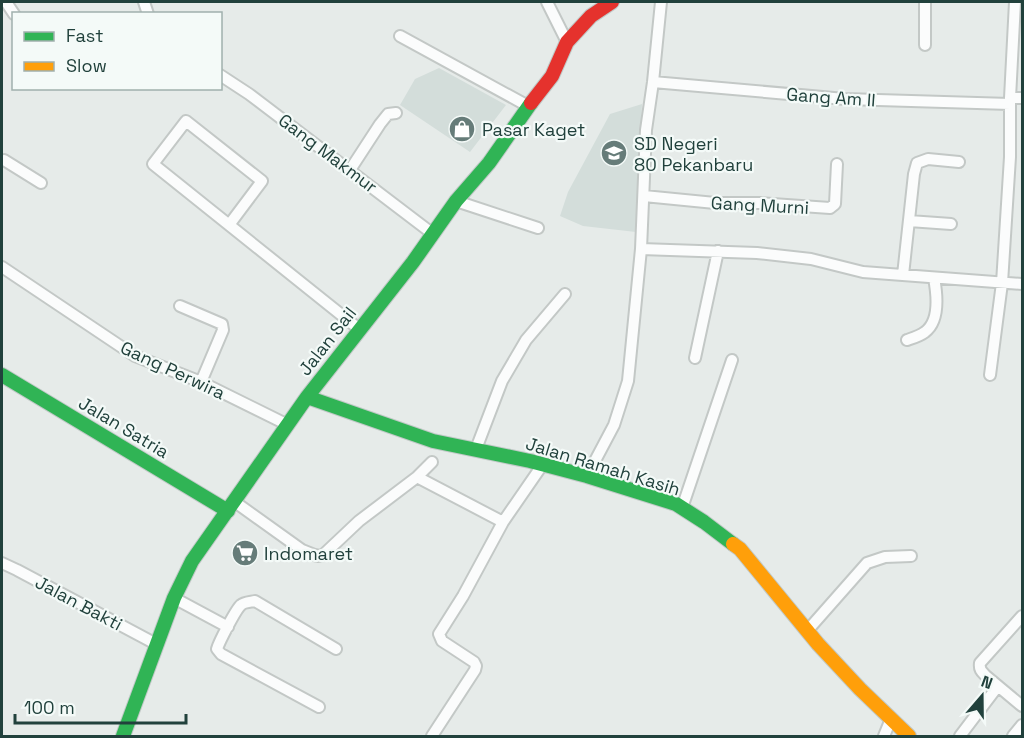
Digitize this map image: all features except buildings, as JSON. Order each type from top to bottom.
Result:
[{"type":"street","points":[[547,2],[567,42]]},
{"type":"street","name":"Jalan Sail","points":[[123,736],[174,598],[192,561],[307,397],[413,262],[456,201],[489,163],[528,106],[552,76],[567,42],[591,16],[612,2]]},
{"type":"street","points":[[587,476],[614,424],[628,381],[641,249],[646,130],[661,2]]},
{"type":"street","points":[[925,2],[925,45]]},
{"type":"street","points":[[990,375],[1002,283],[1010,157],[1010,101],[1015,2]]},
{"type":"street","points":[[400,36],[528,106]]},
{"type":"street","name":"Gang Makmur","points":[[222,76],[249,94],[433,234]]},
{"type":"street","name":"Gang Am II","points":[[653,82],[845,99],[1010,101],[1023,98]]},
{"type":"street","points":[[350,170],[388,114],[396,113]]},
{"type":"street","points":[[229,225],[262,181],[186,121],[153,164],[229,225],[359,329]]},
{"type":"street","points":[[903,275],[917,163],[928,159],[959,162]]},
{"type":"street","points":[[2,160],[41,183]]},
{"type":"street","name":"Gang Murni","points":[[644,196],[715,203],[760,203],[830,208],[835,204],[837,164]]},
{"type":"street","points":[[456,201],[538,228]]},
{"type":"street","points":[[909,221],[951,224]]},
{"type":"street","points":[[641,249],[757,253],[812,259],[863,272],[1023,284]]},
{"type":"street","points":[[695,358],[718,251]]},
{"type":"street","name":"Gang Perwira","points":[[2,267],[135,356],[201,382],[288,425]]},
{"type":"street","points":[[907,340],[927,331],[933,322],[936,305],[934,278]]},
{"type":"street","points":[[476,449],[502,381],[526,340],[565,294]]},
{"type":"street","points":[[180,306],[224,326],[201,382]]},
{"type":"street","points":[[682,508],[732,360]]},
{"type":"street","name":"Jalan Satria","points":[[2,375],[231,506]]},
{"type":"street","name":"Jalan Ramah Kasih","points":[[307,397],[433,441],[543,464],[676,504],[740,549],[807,631],[860,689],[909,736]]},
{"type":"street","points":[[231,506],[302,550],[317,556],[323,555],[359,521],[417,477],[432,462]]},
{"type":"street","points":[[432,736],[476,666],[474,662],[442,641],[439,634],[463,596],[503,522],[543,464]]},
{"type":"street","points":[[417,477],[503,522]]},
{"type":"street","points":[[807,631],[867,563],[885,557],[911,556]]},
{"type":"street","name":"Jalan Bakti","points":[[2,563],[156,644]]},
{"type":"street","points":[[174,598],[228,627]]},
{"type":"street","points":[[319,707],[221,654],[217,649],[219,642],[241,605],[255,601],[336,649]]},
{"type":"street","points":[[1023,616],[980,663],[980,671],[1023,706]]},
{"type":"street","points":[[960,736],[998,686]]},
{"type":"street","points":[[884,736],[891,719]]},
{"type":"street","points":[[1013,736],[1023,725]]},
{"type":"shaded area","name":"Pasar Kaget","points":[[439,68],[506,105],[470,152],[400,105],[415,79]]},
{"type":"shaded area","name":"SD Negeri 80 Pekanbaru","points":[[642,104],[636,232],[583,226],[560,216],[568,192],[610,114]]},
{"type":"traffic: fast","points":[[123,736],[174,598],[192,561],[307,397],[413,262],[456,201],[489,163],[531,103]]},
{"type":"traffic: fast","points":[[2,375],[228,511]]},
{"type":"traffic: fast","points":[[307,397],[433,441],[530,461],[676,504],[733,544]]},
{"type":"traffic: slow","points":[[733,544],[740,549],[818,644],[909,736]]},
{"type":"traffic: jam","points":[[531,103],[552,76],[567,42],[591,16],[612,2]]},
{"type":"place","name":"Pasar Kaget","points":[[462,129]]},
{"type":"place","name":"SD Negeri 80 Pekanbaru","points":[[614,153]]},
{"type":"place","name":"Indomaret","points":[[245,553]]}]
